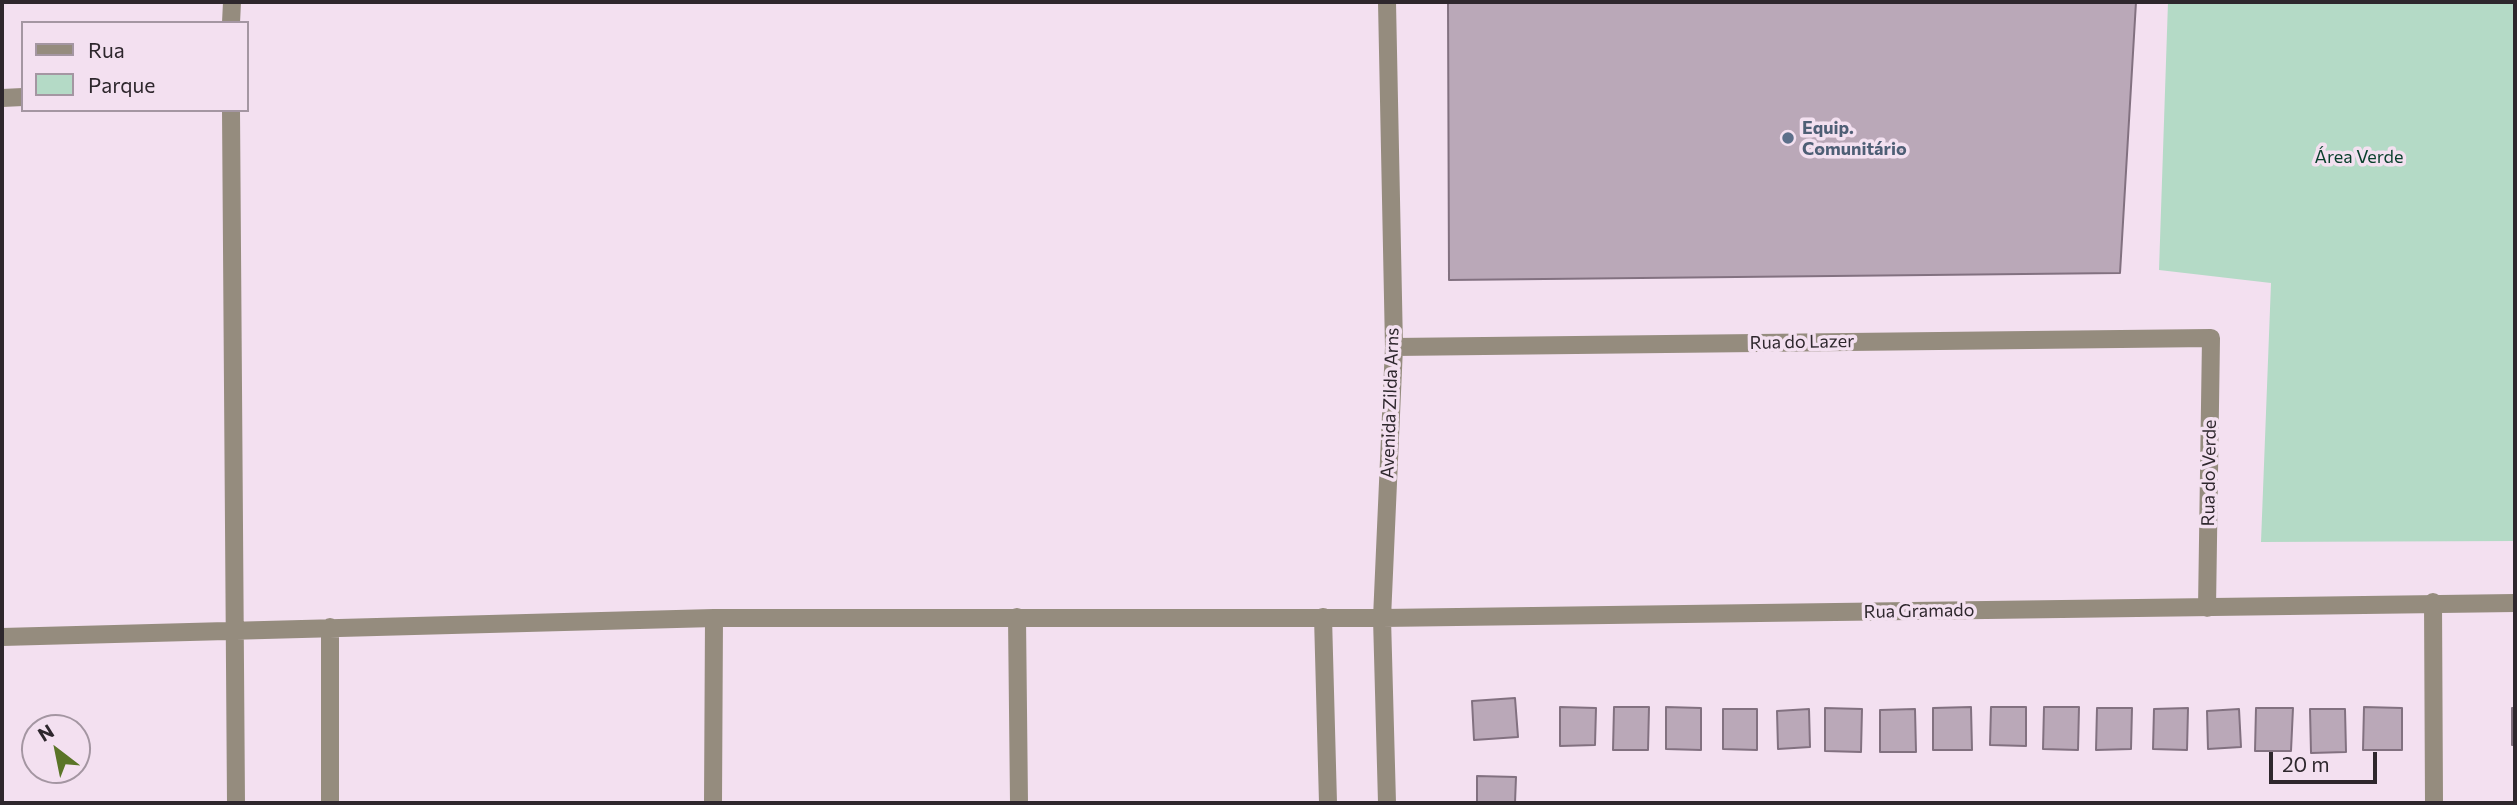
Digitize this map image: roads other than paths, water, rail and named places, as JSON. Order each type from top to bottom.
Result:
[{"type":"street","points":[[231,21],[232,2]]},
{"type":"street","name":"Avenida Zilda Arns","points":[[1387,2],[1394,347],[1382,618],[1387,803]]},
{"type":"street","points":[[2,98],[21,97]]},
{"type":"street","points":[[231,112],[236,803]]},
{"type":"street","name":"Rua do Lazer","points":[[1394,347],[2211,338]]},
{"type":"street","name":"Rua do Verde","points":[[2207,608],[2211,338]]},
{"type":"street","points":[[2434,602],[2434,803]]},
{"type":"street","name":"Rua Gramado","points":[[2,637],[714,618],[1382,618],[2515,603]]},
{"type":"street","points":[[1017,617],[1019,803]]},
{"type":"street","points":[[1323,617],[1328,803]]},
{"type":"street","points":[[713,803],[714,618]]},
{"type":"street","points":[[330,627],[330,803]]},
{"type":"place","name":"Equip. Comunitário","points":[[1788,138]]},
{"type":"park label","name":"Área Verde","points":[[2359,157]]}]
